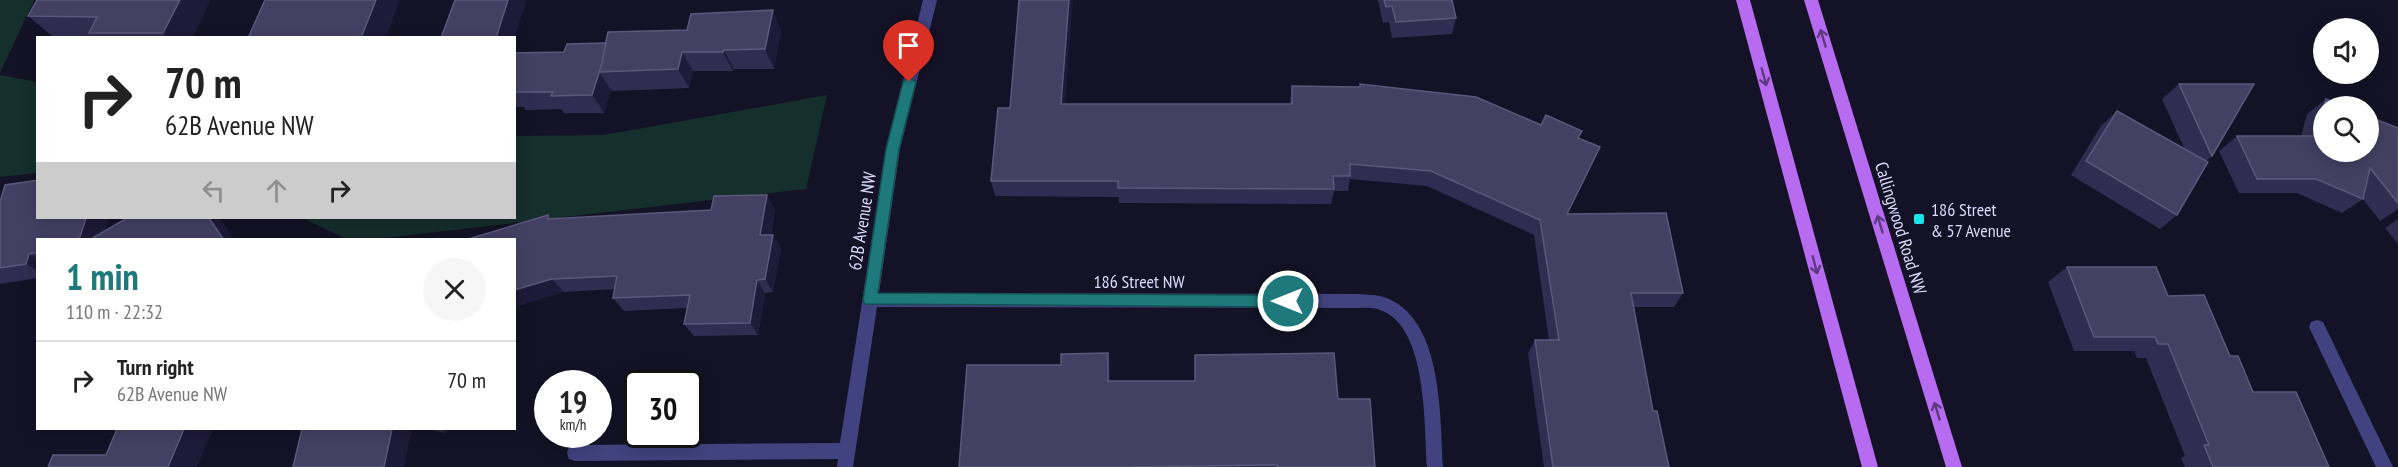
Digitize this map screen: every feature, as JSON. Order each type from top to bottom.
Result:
[{"type":"main road","points":[[1743,0],[1870,467]]},
{"type":"main road","name":"Callingwood Road NW","points":[[1811,0],[1954,467]]},
{"type":"street","name":"62B Avenue NW","points":[[575,453],[846,459],[893,149],[930,0]]},
{"type":"street","name":"186 Street NW","points":[[870,300],[1357,301],[1385,304],[1403,316],[1416,335],[1425,358],[1435,467]]},
{"type":"street","points":[[2317,327],[2385,467]]},
{"type":"green space","points":[[0,0],[34,0],[0,73]]},
{"type":"green space","points":[[0,75],[36,82],[36,173],[0,177]]},
{"type":"green space","points":[[827,95],[806,189],[384,238],[345,238],[304,219],[516,219],[516,136],[604,135]]},
{"type":"building","points":[[37,0],[180,0],[163,33],[89,33],[97,17],[28,16]]},
{"type":"building","points":[[265,0],[376,0],[362,36],[249,36]]},
{"type":"building","points":[[455,0],[508,0],[497,36],[442,36]]},
{"type":"building","points":[[1019,0],[1069,0],[1061,104],[1292,104],[1292,86],[1360,87],[1360,84],[1476,97],[1541,125],[1546,115],[1582,131],[1578,138],[1600,147],[1567,214],[1666,213],[1683,293],[1631,293],[1653,411],[1657,411],[1669,467],[1553,467],[1535,340],[1559,340],[1540,220],[1431,171],[1350,164],[1350,176],[1333,176],[1334,189],[1118,188],[1118,181],[991,181],[998,108],[1010,108]]},
{"type":"building","points":[[1384,0],[1452,0],[1456,18],[1396,22],[1392,6],[1386,7]]},
{"type":"building","points":[[773,10],[765,49],[682,52],[678,69],[599,72],[608,32],[687,30],[691,14]]},
{"type":"building","points":[[606,43],[592,95],[551,96],[553,92],[516,92],[516,53],[564,52],[567,44]]},
{"type":"building","points":[[2179,84],[2254,84],[2212,156]]},
{"type":"building","points":[[2117,111],[2208,162],[2177,215],[2086,161]]},
{"type":"building","points":[[2379,120],[2398,128],[2398,203],[2370,168],[2363,199],[2316,179],[2257,179],[2237,136],[2313,136],[2313,162],[2379,162]]},
{"type":"building","points":[[36,180],[36,219],[86,219],[80,238],[36,238],[36,252],[29,254],[26,264],[0,268],[0,202],[5,185]]},
{"type":"building","points":[[767,195],[760,235],[773,235],[765,279],[757,280],[750,323],[684,324],[690,295],[613,298],[617,276],[552,279],[516,289],[516,238],[472,238],[548,215],[548,219],[711,210],[714,196]]},
{"type":"building","points":[[125,219],[210,219],[223,238],[92,238]]},
{"type":"building","points":[[2067,267],[2156,267],[2168,296],[2204,295],[2230,356],[2238,356],[2253,392],[2296,392],[2329,467],[2213,467],[2204,445],[2209,445],[2168,344],[2158,344],[2155,337],[2094,337]]},
{"type":"building","points":[[1108,353],[1108,381],[1195,381],[1195,355],[1334,353],[1338,399],[1370,399],[1375,467],[1277,467],[1277,465],[959,467],[967,365],[1061,365],[1061,354]]},
{"type":"building","points":[[117,430],[184,430],[168,467],[48,467],[53,455],[106,455]]},
{"type":"building","points":[[302,430],[392,430],[384,467],[293,467]]},
{"type":"place","name":"186 Street & 57 Avenue","points":[[1919,219]]},
{"type":"route","points":[[909,82],[893,149],[870,300],[1288,301]]}]
